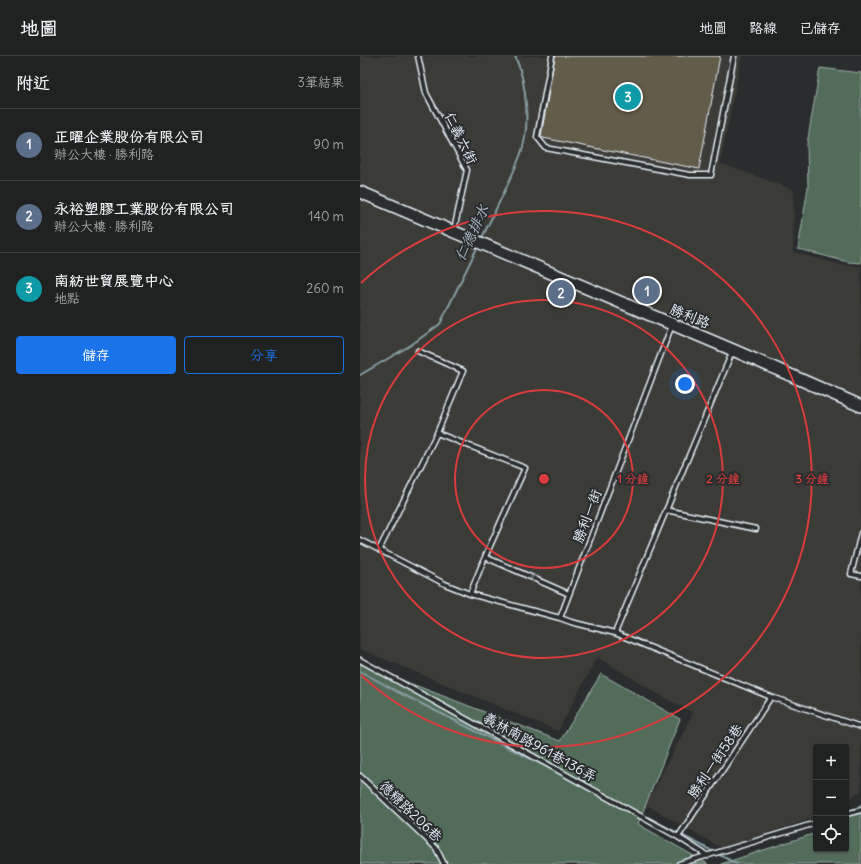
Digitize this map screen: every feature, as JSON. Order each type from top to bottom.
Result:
[{"type":"street","points":[[360,192],[453,232]]},
{"type":"street","name":"勝利路","points":[[453,232],[733,350],[861,406]]},
{"type":"lane","name":"仁義六街","points":[[418,56],[426,93],[467,170],[453,232]]},
{"type":"lane","points":[[552,56],[537,137],[546,148],[690,175],[711,175],[734,56]]},
{"type":"lane","name":"勝利一街","points":[[560,618],[672,325]]},
{"type":"lane","points":[[615,632],[733,350]]},
{"type":"lane","points":[[379,550],[437,433],[464,372],[418,351]]},
{"type":"lane","points":[[437,433],[525,468],[470,594]]},
{"type":"lane","points":[[666,510],[756,529]]},
{"type":"lane","points":[[861,533],[851,574],[861,576]]},
{"type":"lane","points":[[360,540],[445,584],[470,594],[571,622],[615,632],[771,697],[861,727]]},
{"type":"lane","points":[[485,557],[569,594]]},
{"type":"lane","name":"義林南路961巷136弄","points":[[360,660],[678,836],[708,856]]},
{"type":"lane","name":"勝利一街58巷","points":[[678,836],[771,697]]},
{"type":"lane","name":"德糖路206巷","points":[[360,776],[436,848],[444,864]]},
{"type":"lane","points":[[849,813],[861,810]]},
{"type":"lane","points":[[679,864],[813,825]]},
{"type":"shaded area","points":[[360,56],[742,56],[720,163],[794,190],[793,252],[841,265],[861,266],[861,790],[849,800],[849,744],[813,744],[813,818],[722,848],[646,805],[693,713],[597,657],[558,731],[360,649]]},
{"type":"green space","points":[[820,68],[861,73],[861,263],[848,262],[798,249],[808,187],[807,144]]},
{"type":"green space","points":[[360,664],[560,741],[601,674],[680,719],[638,824],[708,864],[360,864]]},
{"type":"green space","points":[[861,804],[861,864],[721,864],[813,834],[813,852],[849,852],[849,814]]},
{"type":"building","points":[[555,56],[720,56],[699,169],[543,138],[541,136]]},
{"type":"waterway","name":"仁德排水","points":[[481,240],[520,156],[526,132],[525,92],[515,56]]},
{"type":"waterway","name":"仁德排水","points":[[360,375],[411,345],[440,324],[478,246]]},
{"type":"waterway","points":[[360,671],[396,691],[549,768]]},
{"type":"waterway","points":[[628,807],[737,864]]},
{"type":"place","name":"南紡世貿展覽中心","points":[[628,97]]},
{"type":"place","name":"正曜企業股份有限公司","points":[[647,291]]},
{"type":"place","name":"永裕塑膠工業股份有限公司","points":[[561,293]]}]
